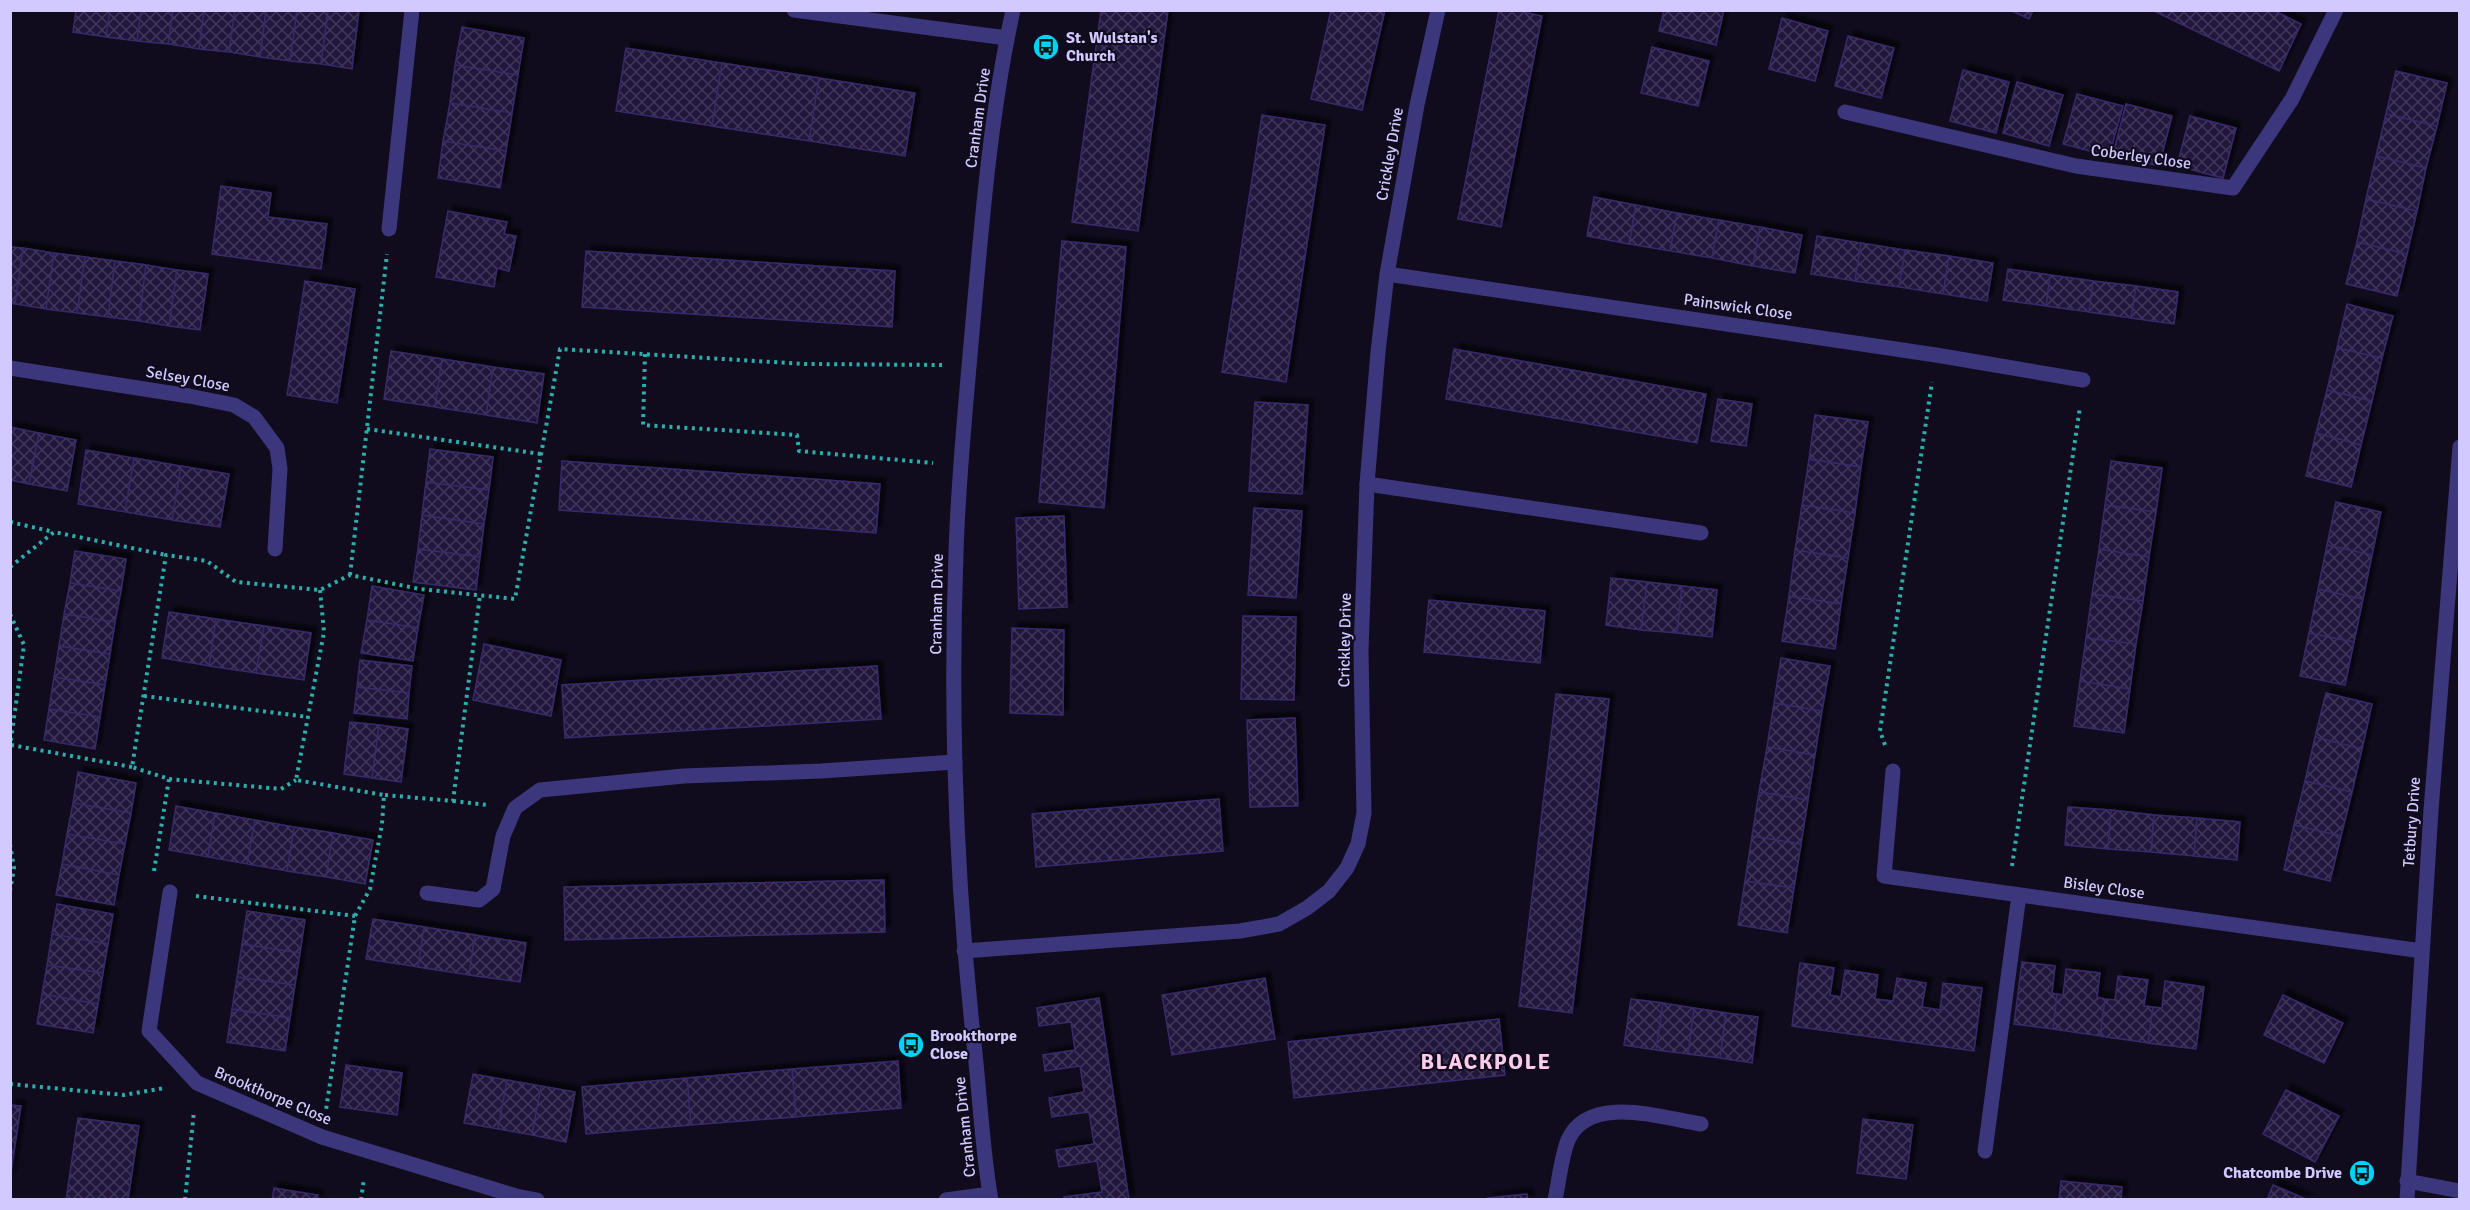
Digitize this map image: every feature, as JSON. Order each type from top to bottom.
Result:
[{"type":"street","points":[[389,229],[412,10]]},
{"type":"street","points":[[794,10],[1007,38]]},
{"type":"street","name":"Cranham Drive","points":[[991,1197],[964,951],[955,762],[956,554],[960,465],[992,137],[1013,10]]},
{"type":"street","name":"Crickley Drive","points":[[964,951],[1240,931],[1279,924],[1307,908],[1329,891],[1347,868],[1358,844],[1364,813],[1361,651],[1367,484],[1387,274],[1417,105],[1438,10]]},
{"type":"street","name":"Coberley Close","points":[[1845,112],[2076,166],[2234,188],[2292,99],[2336,10]]},
{"type":"street","name":"Painswick Close","points":[[1387,274],[1936,355],[2083,380]]},
{"type":"street","name":"Selsey Close","points":[[10,368],[234,405],[254,417],[277,448],[280,469],[274,549]]},
{"type":"street","name":"Tetbury Drive","points":[[2407,1200],[2431,810],[2460,447]]},
{"type":"street","points":[[1367,484],[1701,533]]},
{"type":"street","points":[[428,893],[479,900],[493,889],[503,836],[515,808],[540,790],[684,776],[821,771],[955,762]]},
{"type":"street","name":"Bisley Close","points":[[1893,771],[1884,876],[2422,951]]},
{"type":"street","name":"Brookthorpe Close","points":[[170,892],[149,1031],[197,1083],[322,1137],[516,1196],[537,1200]]},
{"type":"street","points":[[1985,1151],[2013,894]]},
{"type":"street","points":[[1555,1200],[1569,1140],[1578,1126],[1597,1113],[1620,1111],[1701,1124]]},
{"type":"street","points":[[2408,1181],[2460,1191]]},
{"type":"street","points":[[946,1200],[991,1197]]},
{"type":"path","points":[[350,575],[389,229]]},
{"type":"path","points":[[10,522],[166,555],[207,561],[236,582],[320,590],[350,575],[420,589],[515,599],[560,349],[805,364],[969,365]]},
{"type":"path","points":[[645,354],[643,425],[797,435],[799,451],[960,465]]},
{"type":"path","points":[[1893,771],[1880,731],[1936,355]]},
{"type":"path","points":[[2013,894],[2076,447],[2083,380]]},
{"type":"path","points":[[367,429],[541,454]]},
{"type":"path","points":[[10,567],[54,532]]},
{"type":"path","points":[[132,767],[166,555]]},
{"type":"path","points":[[296,780],[324,632],[320,590]]},
{"type":"path","points":[[10,614],[24,645],[11,746],[132,767],[169,779],[281,789],[296,780],[384,795],[453,801],[480,596]]},
{"type":"path","points":[[144,696],[308,717]]},
{"type":"path","points":[[169,779],[152,881],[170,892],[355,916]]},
{"type":"path","points":[[322,1137],[355,916],[369,889],[382,824],[384,795]]},
{"type":"path","points":[[10,844],[14,868],[10,891]]},
{"type":"path","points":[[10,1084],[124,1095],[197,1083],[185,1200]]},
{"type":"building","points":[[76,10],[110,10],[106,37],[73,32]]},
{"type":"building","points":[[110,10],[141,10],[137,41],[106,37]]},
{"type":"building","points":[[141,10],[173,10],[168,44],[137,41]]},
{"type":"building","points":[[173,10],[204,10],[199,49],[168,44]]},
{"type":"building","points":[[204,10],[235,10],[229,52],[199,49]]},
{"type":"building","points":[[235,10],[266,10],[260,57],[229,52]]},
{"type":"building","points":[[266,10],[297,10],[290,61],[260,57]]},
{"type":"building","points":[[297,10],[328,10],[321,64],[290,61]]},
{"type":"building","points":[[328,10],[359,10],[352,69],[321,64]]},
{"type":"building","points":[[1101,10],[1168,10],[1138,231],[1072,222]]},
{"type":"building","points":[[1331,10],[1385,10],[1362,110],[1311,99]]},
{"type":"building","points":[[1499,10],[1514,10],[1542,16],[1501,227],[1458,219]]},
{"type":"building","points":[[1664,10],[1724,10],[1716,45],[1659,31]]},
{"type":"building","points":[[2010,10],[2033,10],[2029,19]]},
{"type":"building","points":[[2152,10],[2273,10],[2301,24],[2279,71]]},
{"type":"building","points":[[1782,18],[1828,31],[1815,81],[1769,69]]},
{"type":"building","points":[[462,27],[524,38],[518,75],[455,65]]},
{"type":"building","points":[[1848,36],[1894,48],[1881,98],[1835,86]]},
{"type":"building","points":[[1652,47],[1709,61],[1698,106],[1641,93]]},
{"type":"building","points":[[626,48],[722,63],[712,126],[616,111]]},
{"type":"building","points":[[722,63],[819,78],[809,141],[712,126]]},
{"type":"building","points":[[455,65],[518,75],[512,113],[450,103]]},
{"type":"building","points":[[1963,70],[2009,82],[1996,133],[1950,121]]},
{"type":"building","points":[[2396,71],[2447,83],[2437,126],[2386,114]]},
{"type":"building","points":[[819,78],[915,93],[905,156],[809,141]]},
{"type":"building","points":[[2017,82],[2063,95],[2049,146],[2003,133]]},
{"type":"building","points":[[2077,94],[2123,106],[2109,156],[2063,144]]},
{"type":"building","points":[[450,103],[512,113],[506,151],[443,141]]},
{"type":"building","points":[[2126,104],[2172,116],[2159,166],[2113,154]]},
{"type":"building","points":[[2386,114],[2437,126],[2426,168],[2376,156]]},
{"type":"building","points":[[1262,115],[1325,125],[1286,382],[1222,372]]},
{"type":"building","points":[[2190,116],[2236,128],[2223,178],[2177,166]]},
{"type":"building","points":[[443,141],[506,151],[500,188],[438,178]]},
{"type":"building","points":[[2376,156],[2426,168],[2417,211],[2366,199]]},
{"type":"building","points":[[221,186],[271,193],[268,217],[327,224],[321,269],[212,254]]},
{"type":"building","points":[[1594,197],[1636,205],[1629,244],[1587,236]]},
{"type":"building","points":[[2366,199],[2417,211],[2407,254],[2357,242]]},
{"type":"building","points":[[1636,205],[1677,213],[1670,251],[1629,244]]},
{"type":"building","points":[[448,211],[507,222],[504,234],[516,236],[509,271],[497,268],[494,287],[436,277]]},
{"type":"building","points":[[1677,213],[1719,220],[1712,258],[1670,251]]},
{"type":"building","points":[[1719,220],[1760,227],[1753,266],[1712,258]]},
{"type":"building","points":[[1760,227],[1802,235],[1795,273],[1753,266]]},
{"type":"building","points":[[1817,236],[1861,243],[1855,281],[1811,274]]},
{"type":"building","points":[[1062,241],[1126,247],[1104,508],[1039,502]]},
{"type":"building","points":[[2357,242],[2407,254],[2397,296],[2346,284]]},
{"type":"building","points":[[1861,243],[1905,250],[1899,287],[1855,281]]},
{"type":"building","points":[[10,247],[23,248],[15,304],[10,303]]},
{"type":"building","points":[[23,248],[54,253],[46,309],[15,304]]},
{"type":"building","points":[[1905,250],[1949,256],[1943,294],[1899,287]]},
{"type":"building","points":[[586,251],[895,271],[892,327],[582,307]]},
{"type":"building","points":[[54,253],[85,257],[77,313],[46,309]]},
{"type":"building","points":[[1949,256],[1993,263],[1987,301],[1943,294]]},
{"type":"building","points":[[85,257],[115,261],[108,317],[77,313]]},
{"type":"building","points":[[115,261],[146,265],[139,321],[108,317]]},
{"type":"building","points":[[146,265],[177,270],[169,326],[139,321]]},
{"type":"building","points":[[2008,269],[2050,275],[2046,306],[2003,300]]},
{"type":"building","points":[[177,270],[208,274],[200,330],[169,326]]},
{"type":"building","points":[[2050,275],[2093,281],[2089,312],[2046,306]]},
{"type":"building","points":[[305,281],[355,289],[337,403],[287,395]]},
{"type":"building","points":[[2093,281],[2136,286],[2131,318],[2089,312]]},
{"type":"building","points":[[2136,286],[2178,292],[2174,324],[2131,318]]},
{"type":"building","points":[[2347,304],[2393,316],[2382,358],[2337,348]]},
{"type":"building","points":[[2337,348],[2382,358],[2372,401],[2327,390]]},
{"type":"building","points":[[1454,349],[1706,394],[1697,443],[1446,399]]},
{"type":"building","points":[[391,351],[442,359],[435,407],[384,399]]},
{"type":"building","points":[[442,359],[493,367],[486,415],[435,407]]},
{"type":"building","points":[[493,367],[544,374],[537,423],[486,415]]},
{"type":"building","points":[[2327,390],[2372,401],[2361,445],[2316,433]]},
{"type":"building","points":[[1718,399],[1752,404],[1746,446],[1711,441]]},
{"type":"building","points":[[1255,402],[1308,405],[1302,494],[1249,491]]},
{"type":"building","points":[[1815,415],[1868,422],[1861,467],[1809,459]]},
{"type":"building","points":[[10,427],[39,433],[29,484],[10,480]]},
{"type":"building","points":[[39,433],[76,440],[67,491],[29,484]]},
{"type":"building","points":[[2316,433],[2361,445],[2351,487],[2306,476]]},
{"type":"building","points":[[430,449],[493,457],[489,490],[426,482]]},
{"type":"building","points":[[86,450],[134,458],[125,512],[78,504]]},
{"type":"building","points":[[134,458],[181,466],[172,520],[125,512]]},
{"type":"building","points":[[1809,459],[1861,467],[1855,513],[1802,505]]},
{"type":"building","points":[[562,461],[880,484],[876,533],[559,510]]},
{"type":"building","points":[[2111,461],[2162,468],[2156,512],[2105,505]]},
{"type":"building","points":[[181,466],[229,474],[220,527],[172,520]]},
{"type":"building","points":[[426,482],[489,490],[484,524],[422,515]]},
{"type":"building","points":[[2336,502],[2381,512],[2372,555],[2327,545]]},
{"type":"building","points":[[1802,505],[1855,513],[1848,558],[1795,550]]},
{"type":"building","points":[[2105,505],[2156,512],[2149,557],[2099,549]]},
{"type":"building","points":[[1254,508],[1302,511],[1296,598],[1248,595]]},
{"type":"building","points":[[422,515],[484,524],[480,557],[418,549]]},
{"type":"building","points":[[1064,516],[1067,607],[1019,609],[1016,518]]},
{"type":"building","points":[[2327,545],[2372,555],[2363,599],[2318,589]]},
{"type":"building","points":[[418,549],[480,557],[476,590],[413,582]]},
{"type":"building","points":[[2099,549],[2149,557],[2143,601],[2092,594]]},
{"type":"building","points":[[1795,550],[1848,558],[1841,604],[1789,596]]},
{"type":"building","points":[[75,551],[126,559],[121,591],[70,583]]},
{"type":"building","points":[[1611,578],[1647,582],[1641,630],[1606,625]]},
{"type":"building","points":[[1647,582],[1682,586],[1677,633],[1641,630]]},
{"type":"building","points":[[70,583],[121,591],[115,622],[64,614]]},
{"type":"building","points":[[372,586],[424,595],[418,628],[367,620]]},
{"type":"building","points":[[1682,586],[1717,590],[1712,637],[1677,633]]},
{"type":"building","points":[[2318,589],[2363,599],[2354,642],[2309,633]]},
{"type":"building","points":[[2092,594],[2143,601],[2136,644],[2086,638]]},
{"type":"building","points":[[1789,596],[1841,604],[1835,649],[1782,641]]},
{"type":"building","points":[[1429,600],[1545,611],[1540,663],[1424,652]]},
{"type":"building","points":[[169,612],[216,619],[209,666],[162,658]]},
{"type":"building","points":[[64,614],[115,622],[110,654],[59,646]]},
{"type":"building","points":[[1243,616],[1296,617],[1294,700],[1241,699]]},
{"type":"building","points":[[216,619],[264,626],[256,673],[209,666]]},
{"type":"building","points":[[367,620],[418,628],[413,661],[361,653]]},
{"type":"building","points":[[264,626],[311,633],[304,680],[256,673]]},
{"type":"building","points":[[1012,628],[1064,630],[1063,715],[1010,713]]},
{"type":"building","points":[[2309,633],[2354,642],[2345,685],[2300,676]]},
{"type":"building","points":[[2086,638],[2136,644],[2130,689],[2080,681]]},
{"type":"building","points":[[484,644],[561,660],[551,716],[473,700]]},
{"type":"building","points":[[59,646],[110,654],[105,685],[54,677]]},
{"type":"building","points":[[1781,658],[1830,666],[1822,711],[1774,703]]},
{"type":"building","points":[[360,660],[412,666],[409,693],[357,687]]},
{"type":"building","points":[[877,666],[881,719],[565,738],[562,685]]},
{"type":"building","points":[[54,677],[105,685],[100,717],[49,709]]},
{"type":"building","points":[[2080,681],[2130,689],[2124,733],[2074,726]]},
{"type":"building","points":[[357,687],[409,693],[407,719],[354,713]]},
{"type":"building","points":[[2326,693],[2372,704],[2362,749],[2315,737]]},
{"type":"building","points":[[1556,694],[1609,699],[1572,1013],[1519,1006]]},
{"type":"building","points":[[1774,703],[1822,711],[1815,755],[1767,747]]},
{"type":"building","points":[[49,709],[100,717],[95,749],[44,740]]},
{"type":"building","points":[[1295,718],[1298,806],[1250,807],[1247,720]]},
{"type":"building","points":[[350,722],[379,725],[372,778],[344,774]]},
{"type":"building","points":[[379,725],[408,729],[401,782],[372,778]]},
{"type":"building","points":[[2315,737],[2362,749],[2352,792],[2305,781]]},
{"type":"building","points":[[1767,747],[1815,755],[1808,800],[1759,792]]},
{"type":"building","points":[[78,772],[136,783],[131,813],[73,803]]},
{"type":"building","points":[[2305,781],[2352,792],[2341,836],[2294,825]]},
{"type":"building","points":[[1759,792],[1808,800],[1801,844],[1752,836]]},
{"type":"building","points":[[1219,799],[1223,851],[1036,867],[1032,814]]},
{"type":"building","points":[[73,803],[131,813],[125,844],[67,834]]},
{"type":"building","points":[[176,806],[215,813],[208,857],[169,850]]},
{"type":"building","points":[[2068,807],[2111,810],[2108,849],[2065,845]]},
{"type":"building","points":[[2111,810],[2154,815],[2151,852],[2108,849]]},
{"type":"building","points":[[215,813],[255,820],[247,864],[208,857]]},
{"type":"building","points":[[2154,815],[2197,818],[2194,856],[2151,852]]},
{"type":"building","points":[[2197,818],[2240,822],[2237,860],[2194,856]]},
{"type":"building","points":[[255,820],[294,827],[287,871],[247,864]]},
{"type":"building","points":[[2294,825],[2341,836],[2330,881],[2284,870]]},
{"type":"building","points":[[294,827],[333,833],[326,877],[287,871]]},
{"type":"building","points":[[333,833],[373,840],[365,884],[326,877]]},
{"type":"building","points":[[67,834],[125,844],[119,875],[62,864]]},
{"type":"building","points":[[1752,836],[1801,844],[1794,888],[1745,881]]},
{"type":"building","points":[[62,864],[119,875],[114,905],[56,895]]},
{"type":"building","points":[[884,880],[885,932],[565,940],[564,887]]},
{"type":"building","points":[[1745,881],[1794,888],[1787,933],[1738,925]]},
{"type":"building","points":[[57,904],[113,914],[108,944],[52,934]]},
{"type":"building","points":[[247,911],[305,920],[300,953],[242,944]]},
{"type":"building","points":[[373,919],[424,927],[418,967],[366,959]]},
{"type":"building","points":[[424,927],[475,935],[469,975],[418,967]]},
{"type":"building","points":[[52,934],[108,944],[103,973],[47,965]]},
{"type":"building","points":[[475,935],[526,943],[520,982],[469,975]]},
{"type":"building","points":[[242,944],[300,953],[295,985],[237,977]]},
{"type":"building","points":[[2022,962],[2055,966],[2052,993],[2057,994],[2053,1029],[2014,1024]]},
{"type":"building","points":[[1800,963],[1834,968],[1830,995],[1841,997],[1845,970],[1878,975],[1875,999],[1893,1001],[1897,978],[1926,983],[1922,1007],[1940,1010],[1943,983],[1982,988],[1974,1051],[1792,1026]]},
{"type":"building","points":[[47,965],[103,973],[98,1004],[42,994]]},
{"type":"building","points":[[2066,969],[2100,973],[2097,997],[2105,999],[2100,1036],[2053,1029],[2057,994],[2063,995]]},
{"type":"building","points":[[2118,976],[2148,980],[2144,1006],[2153,1007],[2148,1043],[2100,1036],[2105,999],[2115,1000]]},
{"type":"building","points":[[237,977],[295,985],[290,1018],[232,1009]]},
{"type":"building","points":[[1265,978],[1275,1039],[1172,1055],[1162,995]]},
{"type":"building","points":[[2165,981],[2204,987],[2196,1049],[2148,1043],[2153,1007],[2162,1008]]},
{"type":"building","points":[[42,994],[98,1004],[93,1033],[37,1024]]},
{"type":"building","points":[[2283,995],[2343,1023],[2324,1063],[2264,1035]]},
{"type":"building","points":[[1099,998],[1129,1200],[1064,1200],[1064,1197],[1102,1192],[1097,1161],[1059,1167],[1056,1150],[1094,1144],[1089,1112],[1052,1117],[1049,1098],[1084,1092],[1080,1066],[1045,1071],[1043,1055],[1075,1050],[1071,1022],[1039,1026],[1037,1008]]},
{"type":"building","points":[[1631,999],[1663,1003],[1656,1050],[1624,1045]]},
{"type":"building","points":[[1663,1003],[1694,1008],[1688,1054],[1656,1050]]},
{"type":"building","points":[[1694,1008],[1726,1013],[1720,1058],[1688,1054]]},
{"type":"building","points":[[232,1009],[290,1018],[285,1051],[227,1042]]},
{"type":"building","points":[[1726,1013],[1758,1017],[1752,1063],[1720,1058]]},
{"type":"building","points":[[1499,1019],[1505,1075],[1294,1098],[1288,1042]]},
{"type":"building","points":[[898,1061],[901,1108],[796,1117],[792,1069]]},
{"type":"building","points":[[346,1065],[402,1073],[397,1115],[340,1107]]},
{"type":"building","points":[[792,1069],[796,1117],[691,1125],[687,1078]]},
{"type":"building","points":[[473,1074],[507,1080],[498,1129],[464,1123]]},
{"type":"building","points":[[687,1078],[691,1125],[586,1134],[582,1087]]},
{"type":"building","points":[[507,1080],[541,1086],[532,1135],[498,1129]]},
{"type":"building","points":[[541,1086],[575,1092],[566,1142],[532,1135]]},
{"type":"building","points":[[2286,1090],[2339,1116],[2315,1162],[2263,1134]]},
{"type":"building","points":[[10,1105],[21,1106],[10,1178]]},
{"type":"building","points":[[78,1118],[139,1126],[128,1200],[66,1200]]},
{"type":"building","points":[[1863,1119],[1913,1125],[1906,1179],[1857,1173]]},
{"type":"building","points":[[2061,1181],[2122,1187],[2121,1200],[2059,1200]]},
{"type":"building","points":[[2273,1185],[2308,1200],[2267,1200]]},
{"type":"building","points":[[274,1188],[318,1195],[317,1200],[272,1200]]},
{"type":"building","points":[[1527,1194],[1528,1200],[1489,1200],[1488,1198]]},
{"type":"place","name":"St. Wulstan's Church","points":[[1046,47]]},
{"type":"place","name":"Brookthorpe Close","points":[[911,1045]]},
{"type":"place","name":"Chatcombe Drive","points":[[2362,1173]]},
{"type":"district","name":"BLACKPOLE","points":[[1486,1061]]}]
